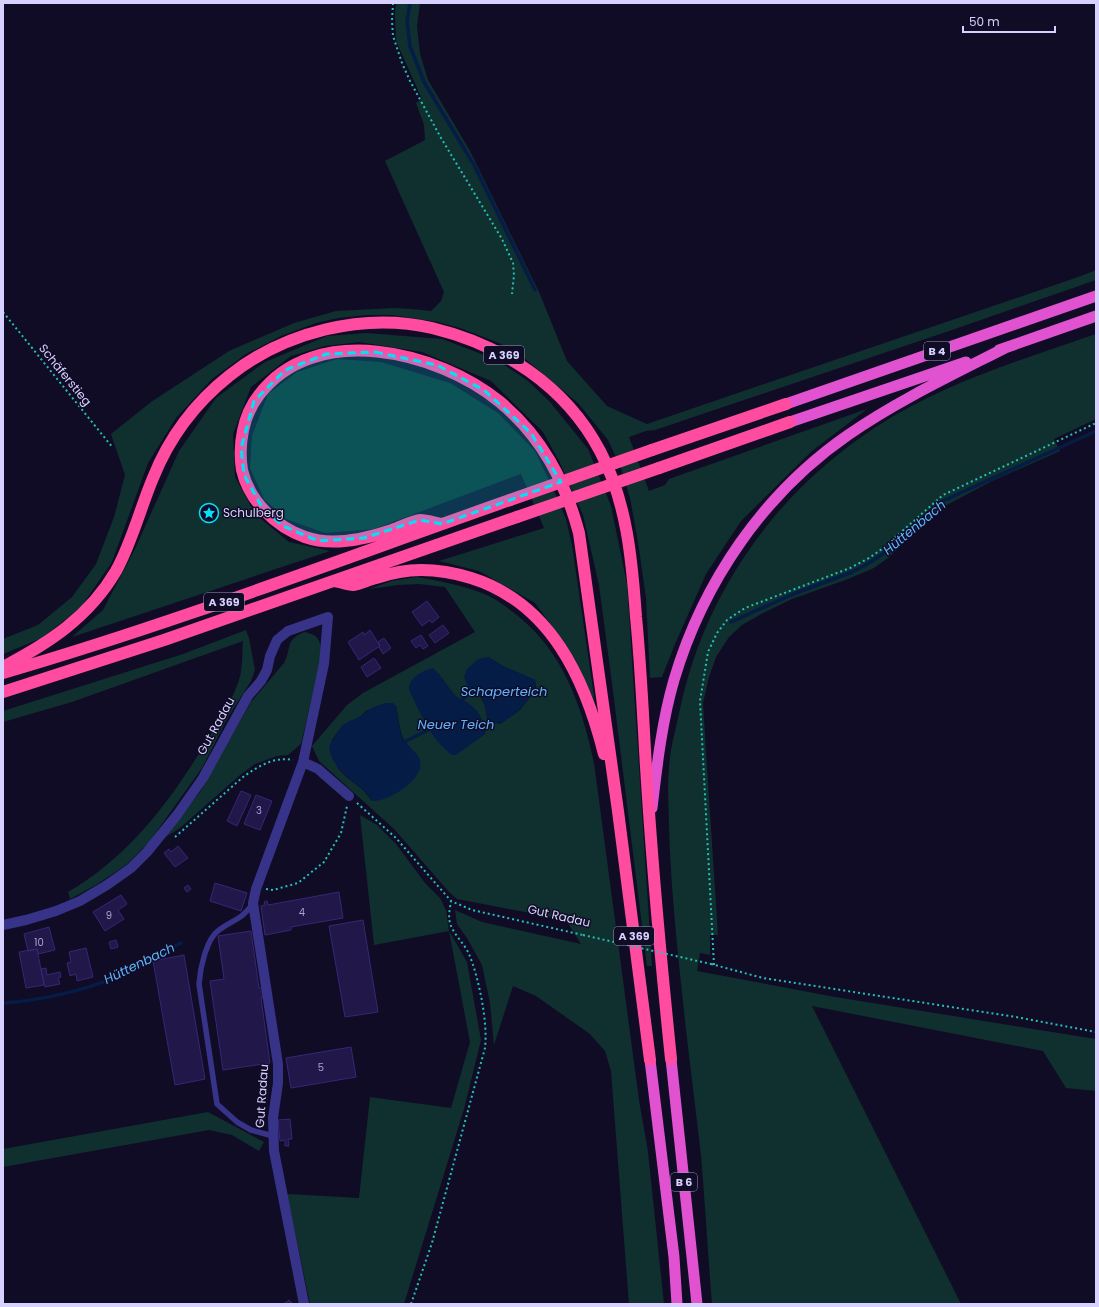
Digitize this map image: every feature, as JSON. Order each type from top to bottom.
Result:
[{"type":"highway","name":"B 4","points":[[786,404],[1096,296]]},
{"type":"highway","name":"B 4","points":[[790,422],[1096,316]]},
{"type":"highway","name":"A 369","points":[[3,666],[31,652],[64,630],[82,615],[105,587],[116,570],[126,550],[153,478],[178,431],[197,406],[229,375],[267,351],[299,337],[324,330],[360,324],[381,323],[425,327],[444,331],[489,347],[521,365],[543,382],[565,403],[599,449],[611,475],[625,522],[632,561],[650,828],[671,1059]]},
{"type":"highway","points":[[650,828],[660,745],[674,680],[684,648],[703,606],[728,560],[742,539],[760,515],[794,478],[848,434],[902,402],[1005,348]]},
{"type":"highway","points":[[442,524],[420,520],[384,533],[364,538],[331,542],[306,538],[283,526],[272,518],[259,503],[249,488],[241,463],[243,432],[254,401],[276,377],[285,370],[305,360],[336,352],[375,352],[407,356],[423,360],[453,373],[484,390],[498,401],[531,433],[558,474],[574,513],[579,533],[618,811]]},
{"type":"highway","name":"A 369","points":[[3,673],[72,653],[229,600],[786,404]]},
{"type":"highway","name":"A 369","points":[[3,692],[164,640],[790,422]]},
{"type":"highway","name":"A 369","points":[[335,581],[352,585],[402,571],[439,570],[459,574],[494,587],[523,605],[536,616],[548,630],[568,661],[596,725],[618,811],[650,1060]]},
{"type":"highway","name":"B 6","points":[[671,1059],[697,1304]]},
{"type":"highway","name":"B 6","points":[[650,1060],[674,1257],[678,1304]]},
{"type":"street","name":"Gut Radau","points":[[3,925],[56,911],[80,901],[107,885],[131,868],[147,852],[196,789],[248,696],[262,681],[277,640],[288,631],[328,618],[324,664],[303,762],[256,889],[254,903],[278,1064],[278,1083],[274,1103],[274,1151],[304,1304]]},
{"type":"street","points":[[303,762],[318,769],[349,796]]},
{"type":"lane","points":[[254,903],[241,918],[217,930],[210,940],[200,967],[199,984],[217,1104],[237,1122],[251,1130],[273,1136]]},
{"type":"path","points":[[393,3],[393,36],[402,63],[410,81],[441,138],[502,238],[513,263],[514,275],[512,294]]},
{"type":"path","name":"Schäferstieg","points":[[3,312],[113,448]]},
{"type":"path","points":[[714,965],[700,701],[708,652],[717,633],[727,620],[745,608],[850,568],[869,558],[882,549],[943,495],[1096,423]]},
{"type":"path","points":[[171,840],[253,770],[277,759],[288,759],[303,762]]},
{"type":"path","points":[[256,889],[274,890],[298,883],[324,862],[341,833],[349,796]]},
{"type":"path","name":"Gut Radau","points":[[349,796],[396,838],[451,901],[472,910],[711,964],[763,978],[1016,1017],[1096,1032]]},
{"type":"path","points":[[411,1304],[432,1243],[485,1048],[487,1034],[474,967],[468,953],[450,922],[451,901]]},
{"type":"highlighted area","points":[[375,352],[437,365],[484,390],[531,433],[561,482],[442,524],[420,520],[364,538],[318,541],[283,526],[263,509],[244,475],[241,448],[254,401],[285,370],[326,354]]},
{"type":"green space","points":[[396,3],[420,3],[417,26],[420,54],[428,80],[470,151],[539,292],[567,361],[607,406],[647,424],[1096,270],[1096,280],[655,430],[646,431],[629,437],[649,491],[665,485],[669,479],[867,409],[812,451],[741,521],[706,574],[662,677],[650,678],[646,598],[638,542],[630,498],[621,468],[608,440],[578,403],[517,352],[499,343],[460,328],[438,322],[392,315],[367,315],[338,318],[316,323],[281,336],[246,354],[212,379],[176,418],[148,463],[112,562],[81,607],[42,638],[3,654],[3,639],[38,625],[72,597],[96,564],[114,517],[125,475],[111,434],[151,402],[229,351],[294,323],[336,311],[394,308],[431,311],[441,301],[444,292],[385,161],[425,140],[424,125],[416,103],[422,99],[396,41]]},
{"type":"green space","points":[[366,333],[442,339],[497,360],[528,381],[550,402],[588,449],[611,506],[627,584],[652,966],[647,966],[599,585],[583,515],[559,461],[543,432],[491,381],[422,352],[359,342],[325,346],[291,356],[251,387],[233,434],[235,477],[255,514],[289,542],[330,551],[72,637],[103,610],[135,549],[179,451],[216,398],[265,362],[327,336]]},
{"type":"green space","points":[[1096,334],[1096,419],[1054,439],[1060,451],[992,481],[943,507],[888,558],[874,568],[792,599],[742,625],[729,637],[716,657],[709,677],[703,703],[718,935],[710,935],[710,955],[700,953],[697,971],[835,997],[1096,1039],[1096,1091],[1066,1088],[1043,1051],[812,1006],[961,1304],[712,1304],[701,1155],[673,903],[668,790],[668,775],[673,738],[691,666],[707,625],[727,585],[750,548],[777,514],[807,482],[840,453],[876,427],[902,411],[955,385],[1011,363]]},
{"type":"green space","points":[[337,359],[381,362],[450,383],[498,413],[535,451],[566,519],[572,545],[595,703],[576,661],[535,603],[479,571],[439,561],[544,528],[521,474],[374,529],[325,533],[286,519],[264,499],[250,468],[252,436],[268,394],[297,372]]},
{"type":"green space","points":[[417,577],[466,588],[492,597],[518,616],[548,647],[569,682],[577,702],[584,722],[594,763],[639,1100],[648,1152],[664,1304],[629,1304],[611,1071],[605,1051],[590,1034],[536,996],[513,986],[494,1045],[490,1003],[482,965],[467,938],[457,924],[455,910],[482,922],[581,944],[566,920],[457,899],[394,829],[319,761],[312,746],[347,705],[363,693],[475,632],[445,587],[419,584],[369,589],[392,581]],"holes":[[[488,657],[503,666],[535,680],[536,687],[520,710],[500,724],[487,718],[482,699],[468,686]],[[438,673],[455,696],[469,704],[484,722],[486,729],[484,735],[430,730]],[[386,703],[396,706],[401,733],[406,743],[410,747],[372,801],[363,790],[345,776],[338,768],[330,752],[332,740],[342,726],[361,716],[366,711]]]},
{"type":"green space","points":[[246,630],[255,670],[251,681],[227,719],[202,768],[149,842],[126,865],[96,885],[70,899],[68,892],[91,877],[132,842],[150,822],[182,780],[234,694],[241,671],[243,641],[72,702],[3,722],[3,711],[183,654]]},
{"type":"green space","points":[[304,632],[314,635],[319,640],[321,658],[301,744],[288,755],[277,756],[255,764],[240,775],[180,828],[164,838],[200,792],[251,702],[284,663],[291,642],[298,635]]},
{"type":"green space","points":[[360,815],[377,825],[396,844],[425,883],[440,898],[446,910],[449,931],[374,945]]},
{"type":"green space","points":[[449,931],[467,962],[481,1040],[464,1109],[404,1304],[310,1304],[287,1194],[359,1198],[370,1097],[451,1108],[470,1042]]},
{"type":"green space","points":[[208,1112],[264,1142],[259,1151],[232,1135],[209,1130],[3,1167],[3,1149]]},
{"type":"water","name":"Schaperteich","points":[[488,657],[503,666],[535,680],[536,687],[529,699],[513,716],[500,723],[494,724],[487,718],[484,702],[478,694],[468,686],[464,677],[467,669],[478,659]]},
{"type":"water","name":"Neuer Teich","points":[[433,668],[456,696],[476,710],[483,722],[485,731],[484,735],[456,755],[452,755],[445,749],[432,734],[409,690],[411,682],[417,675]]},
{"type":"water","points":[[386,703],[393,703],[396,706],[401,735],[419,758],[420,768],[417,775],[411,782],[396,794],[387,798],[372,801],[365,792],[336,765],[330,753],[329,746],[342,726],[361,716],[373,707]]},
{"type":"building","points":[[427,601],[439,617],[432,623],[430,620],[422,626],[412,612]]},
{"type":"building","points":[[443,625],[449,633],[435,643],[429,635]]},
{"type":"building","points":[[370,630],[380,646],[359,660],[348,642],[363,632],[364,635]]},
{"type":"building","points":[[421,635],[428,646],[423,649],[420,645],[416,648],[411,641]]},
{"type":"building","points":[[384,638],[391,648],[383,654],[378,642]]},
{"type":"building","points":[[374,658],[381,668],[367,677],[361,667]]},
{"type":"building","points":[[241,791],[251,795],[237,826],[227,821]]},
{"type":"building","points":[[256,795],[272,801],[260,830],[244,824]]},
{"type":"building","points":[[178,846],[188,858],[175,867],[164,853],[169,849],[171,852]]},
{"type":"building","points":[[215,883],[247,893],[241,911],[210,901]]},
{"type":"building","points":[[188,885],[191,889],[187,892],[184,888]]},
{"type":"building","points":[[339,892],[343,918],[291,927],[291,930],[265,935],[261,906],[265,905],[264,902],[267,901],[268,905]]},
{"type":"building","points":[[121,895],[127,904],[118,910],[124,919],[105,931],[93,912]]},
{"type":"building","points":[[363,920],[378,1012],[345,1017],[329,926]]},
{"type":"building","points":[[49,927],[55,950],[38,954],[37,949],[28,951],[24,934]]},
{"type":"building","points":[[251,931],[259,988],[262,988],[264,997],[261,998],[270,1063],[223,1070],[210,981],[224,979],[218,936]]},
{"type":"building","points":[[116,940],[118,947],[111,949],[109,942]]},
{"type":"building","points":[[86,948],[93,977],[77,981],[76,974],[70,976],[67,963],[71,962],[69,952]]},
{"type":"building","points":[[37,949],[44,985],[26,988],[19,952]]},
{"type":"building","points":[[184,955],[205,1079],[175,1085],[153,961]]},
{"type":"building","points":[[46,968],[47,975],[60,972],[61,977],[58,978],[60,984],[45,987],[41,969]]},
{"type":"building","points":[[351,1047],[356,1077],[291,1088],[286,1058]]},
{"type":"building","points":[[290,1119],[292,1139],[288,1139],[289,1146],[285,1146],[285,1140],[280,1141],[278,1120]]},
{"type":"building","points":[[289,1300],[293,1304],[284,1304]]},
{"type":"waterway","points":[[410,3],[407,21],[410,46],[424,82],[474,165],[535,290]]},
{"type":"waterway","name":"Hüttenbach","points":[[731,622],[791,595],[864,566],[886,552],[943,501],[1096,431]]},
{"type":"waterway","name":"Hüttenbach","points":[[460,703],[475,687]]},
{"type":"waterway","name":"Hüttenbach","points":[[400,744],[432,728]]},
{"type":"waterway","name":"Hüttenbach","points":[[3,1003],[32,1000],[88,987],[116,977],[181,943]]},
{"type":"place","name":"Schulberg","points":[[209,513]]}]
